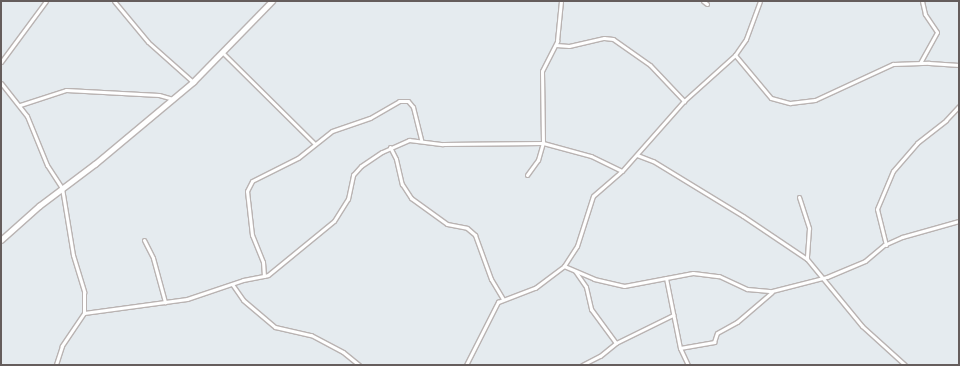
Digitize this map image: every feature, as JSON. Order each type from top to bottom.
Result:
[{"type":"main road","points":[[1,240],[62,188],[193,82],[272,1]]},
{"type":"street","points":[[1,62],[46,1]]},
{"type":"street","points":[[114,1],[148,42],[193,82]]},
{"type":"street","points":[[527,175],[538,160],[543,143],[542,71],[556,45],[561,1]]},
{"type":"street","points":[[703,1],[707,4]]},
{"type":"street","points":[[466,365],[498,302],[535,288],[564,266],[577,246],[591,200],[622,171],[684,101],[735,55],[746,39],[760,1]]},
{"type":"street","points":[[920,63],[937,32],[925,14],[922,1]]},
{"type":"street","points":[[556,45],[569,46],[604,38],[613,39],[650,65],[684,101]]},
{"type":"street","points":[[222,53],[315,144]]},
{"type":"street","points":[[735,55],[771,98],[790,103],[815,100],[893,64],[920,63],[959,65]]},
{"type":"street","points":[[1,83],[20,105],[46,164],[62,188],[73,255],[84,292],[84,313],[62,346],[56,365]]},
{"type":"street","points":[[20,105],[66,90],[159,95],[172,99]]},
{"type":"street","points":[[264,276],[263,262],[252,235],[249,187],[252,181],[298,158],[332,131],[370,118],[404,100],[408,101],[413,107],[421,140]]},
{"type":"street","points":[[886,245],[878,209],[893,171],[917,143],[946,120],[959,106]]},
{"type":"street","points":[[84,313],[187,299],[232,284],[264,276],[275,270],[334,221],[348,200],[353,175],[372,158],[409,140],[450,144],[543,143],[590,156],[622,171]]},
{"type":"street","points":[[390,148],[396,159],[402,184],[411,198],[447,224],[467,228],[475,235],[491,280],[503,299]]},
{"type":"street","points":[[637,155],[653,161],[743,216],[807,259],[816,268],[821,278],[862,326],[905,365]]},
{"type":"street","points":[[799,197],[809,228],[807,259]]},
{"type":"street","points":[[564,266],[611,284],[624,286],[693,273],[708,274],[747,289],[772,291],[821,278],[865,261],[886,245],[902,237],[959,221]]},
{"type":"street","points":[[144,240],[153,258],[165,302]]},
{"type":"street","points":[[575,271],[586,287],[591,309],[616,343]]},
{"type":"street","points":[[666,278],[680,348],[688,365]]},
{"type":"street","points":[[232,284],[244,300],[271,324],[311,335],[343,352],[359,365]]},
{"type":"street","points":[[680,348],[714,342],[717,334],[737,322],[772,291]]},
{"type":"street","points":[[582,365],[600,356],[616,343],[673,316]]}]
